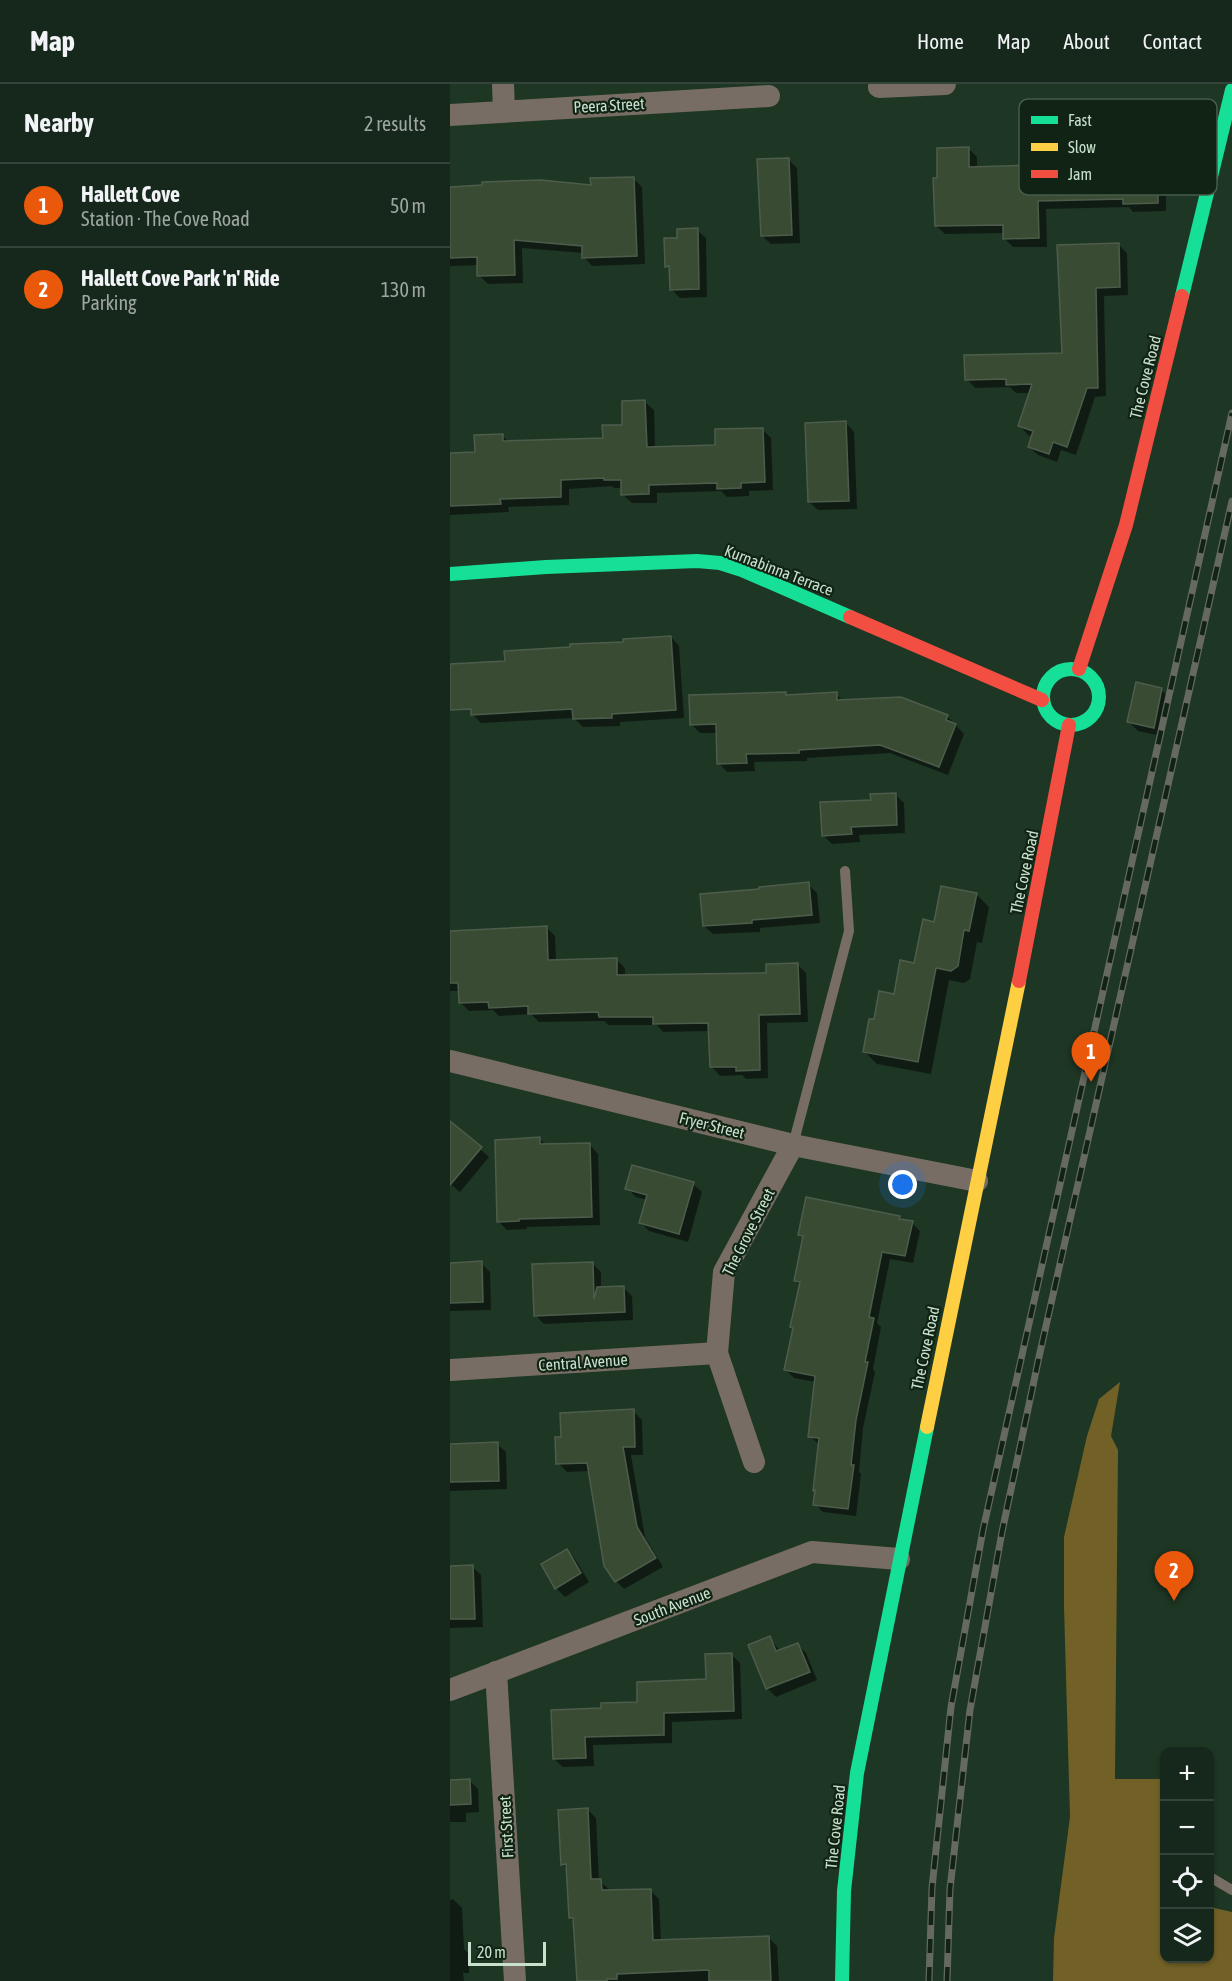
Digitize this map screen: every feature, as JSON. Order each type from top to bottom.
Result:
[{"type":"street","points":[[503,84],[504,111]]},
{"type":"street","points":[[879,87],[945,84]]},
{"type":"street","name":"The Cove Road","points":[[1217,152],[1232,90]]},
{"type":"street","name":"Peera Street","points":[[450,115],[769,96]]},
{"type":"street","name":"The Cove Road","points":[[1078,669],[1126,525],[1206,195]]},
{"type":"street","name":"Kurnabinna Terrace","points":[[450,574],[546,567],[720,562],[1042,700]]},
{"type":"street","points":[[1069,668],[1087,673],[1098,687],[1098,706],[1087,721],[1069,725],[1059,723],[1045,709],[1042,700],[1046,682],[1052,675],[1069,668]]},
{"type":"street","name":"The Cove Road","points":[[842,1981],[844,1891],[857,1773],[976,1182],[1040,878],[1069,725]]},
{"type":"street","name":"Fryer Street","points":[[450,1061],[793,1145],[976,1182]]},
{"type":"street","name":"The Grove Street","points":[[754,1462],[717,1353],[724,1272],[793,1145]]},
{"type":"street","name":"Central Avenue","points":[[450,1370],[717,1353]]},
{"type":"street","name":"South Avenue","points":[[450,1690],[812,1552],[899,1559]]},
{"type":"street","name":"First Street","points":[[496,1672],[515,1981]]},
{"type":"lane","points":[[793,1145],[849,931],[845,871]]},
{"type":"lane","points":[[1214,1880],[1232,1890]]},
{"type":"shaded area","points":[[1120,1382],[1111,1436],[1118,1450],[1115,1779],[1160,1779],[1160,1963],[1214,1963],[1214,1908],[1232,1912],[1232,1981],[1053,1981],[1054,1938],[1070,1817],[1064,1537],[1087,1436],[1099,1399]]},
{"type":"building","points":[[969,147],[969,167],[1019,165],[1019,195],[1158,195],[1158,203],[1123,204],[1123,199],[1038,201],[1039,238],[1003,239],[1003,225],[935,226],[933,178],[937,178],[937,148]]},
{"type":"building","points":[[789,158],[792,235],[761,236],[757,159]]},
{"type":"building","points":[[634,177],[637,256],[582,258],[582,246],[514,240],[515,275],[477,276],[477,257],[450,258],[450,187],[482,185],[482,182],[541,180],[591,185],[590,178]]},
{"type":"building","points":[[698,228],[699,289],[670,290],[669,266],[665,267],[664,238],[677,238],[677,229]]},
{"type":"building","points":[[1119,243],[1120,287],[1096,288],[1098,388],[1087,388],[1067,447],[1053,442],[1049,454],[1028,447],[1033,431],[1018,426],[1032,384],[1006,385],[1006,379],[965,380],[964,355],[1062,353],[1057,245]]},
{"type":"building","points":[[645,400],[647,447],[715,445],[715,429],[763,428],[765,482],[741,483],[741,488],[717,489],[717,483],[649,485],[649,494],[621,495],[621,480],[604,480],[604,478],[561,480],[561,497],[500,499],[501,504],[450,506],[450,453],[475,452],[474,435],[503,434],[503,441],[603,438],[602,425],[622,425],[622,401]]},
{"type":"building","points":[[846,421],[849,501],[808,502],[805,423]]},
{"type":"building","points":[[671,636],[676,710],[612,714],[612,718],[573,719],[572,709],[471,715],[471,709],[450,710],[450,664],[505,661],[504,651],[570,647],[570,644],[623,642],[623,639]]},
{"type":"building","points":[[1136,682],[1162,688],[1154,728],[1127,722]]},
{"type":"building","points":[[786,692],[786,695],[837,692],[837,700],[901,697],[948,715],[946,720],[956,724],[939,767],[880,745],[799,750],[799,753],[746,754],[747,763],[717,764],[716,724],[690,725],[689,695]]},
{"type":"building","points":[[896,793],[897,825],[851,827],[852,834],[822,836],[820,802],[871,800],[870,794]]},
{"type":"building","points":[[809,882],[812,915],[752,920],[752,923],[703,926],[700,894]]},
{"type":"building","points":[[941,886],[977,893],[969,931],[964,930],[958,966],[951,971],[936,968],[918,1062],[863,1052],[869,1019],[874,1019],[879,991],[894,994],[900,960],[914,963],[923,919],[934,922]]},
{"type":"building","points":[[547,926],[548,960],[617,958],[617,975],[766,973],[766,964],[798,963],[800,1014],[759,1015],[760,1070],[736,1071],[736,1067],[710,1067],[708,1023],[653,1024],[653,1017],[599,1017],[598,1012],[528,1014],[528,1006],[489,1008],[488,1002],[459,1003],[458,983],[450,983],[450,931]]},
{"type":"building","points":[[450,1121],[482,1147],[450,1185]]},
{"type":"building","points":[[540,1137],[540,1144],[590,1143],[592,1217],[519,1219],[519,1221],[497,1222],[495,1140]]},
{"type":"building","points":[[632,1165],[694,1182],[679,1234],[639,1223],[647,1195],[625,1189]]},
{"type":"building","points":[[806,1197],[900,1216],[899,1219],[913,1221],[905,1256],[882,1252],[869,1317],[874,1318],[856,1420],[851,1465],[854,1465],[848,1509],[813,1505],[819,1438],[808,1437],[815,1376],[784,1370],[800,1282],[794,1281],[803,1236],[798,1235]]},
{"type":"building","points":[[482,1261],[483,1302],[450,1303],[450,1263]]},
{"type":"building","points":[[593,1262],[594,1299],[597,1287],[624,1286],[625,1312],[534,1316],[532,1264]]},
{"type":"building","points":[[634,1409],[635,1447],[623,1447],[637,1527],[656,1558],[615,1582],[604,1566],[587,1463],[556,1464],[555,1437],[561,1437],[560,1413]]},
{"type":"building","points":[[498,1442],[499,1481],[450,1482],[450,1444]]},
{"type":"building","points":[[567,1549],[581,1573],[555,1589],[541,1564]]},
{"type":"building","points":[[473,1565],[475,1619],[450,1619],[450,1566]]},
{"type":"building","points":[[770,1636],[776,1651],[798,1643],[810,1672],[766,1689],[748,1645]]},
{"type":"building","points":[[732,1653],[734,1711],[664,1713],[664,1735],[585,1737],[586,1758],[553,1759],[551,1710],[601,1708],[601,1703],[637,1702],[637,1682],[706,1679],[705,1654]]},
{"type":"building","points":[[470,1779],[471,1804],[450,1805],[450,1780]]},
{"type":"building","points":[[588,1808],[591,1879],[601,1879],[602,1890],[651,1889],[653,1940],[769,1936],[771,1981],[709,1981],[709,1970],[617,1974],[617,1979],[607,1979],[607,1981],[577,1981],[573,1918],[569,1918],[566,1864],[561,1865],[558,1810]]},
{"type":"railway","points":[[929,1981],[932,1888],[951,1707],[983,1530],[1232,413]]},
{"type":"railway","points":[[947,1981],[950,1889],[970,1710],[1002,1532],[1039,1357],[1232,501]]},
{"type":"traffic: fast","points":[[1217,152],[1232,90]]},
{"type":"traffic: fast","points":[[1182,296],[1207,195]]},
{"type":"traffic: fast","points":[[450,574],[546,567],[697,561],[720,563],[742,570],[850,617]]},
{"type":"traffic: fast","points":[[1065,669],[1077,669],[1087,673],[1095,681],[1099,697],[1095,713],[1087,721],[1077,725],[1065,725],[1055,721],[1047,713],[1043,703],[1043,691],[1047,681],[1055,673],[1065,669]]},
{"type":"traffic: fast","points":[[842,1981],[844,1891],[857,1773],[927,1427]]},
{"type":"traffic: slow","points":[[927,1427],[1019,981]]},
{"type":"traffic: jam","points":[[1079,669],[1126,525],[1182,296]]},
{"type":"traffic: jam","points":[[850,617],[1042,700]]},
{"type":"traffic: jam","points":[[1019,981],[1069,725]]},
{"type":"place","name":"Hallett Cove","points":[[1091,1082]]},
{"type":"place","name":"Hallett Cove Park 'n' Ride","points":[[1174,1601]]}]
